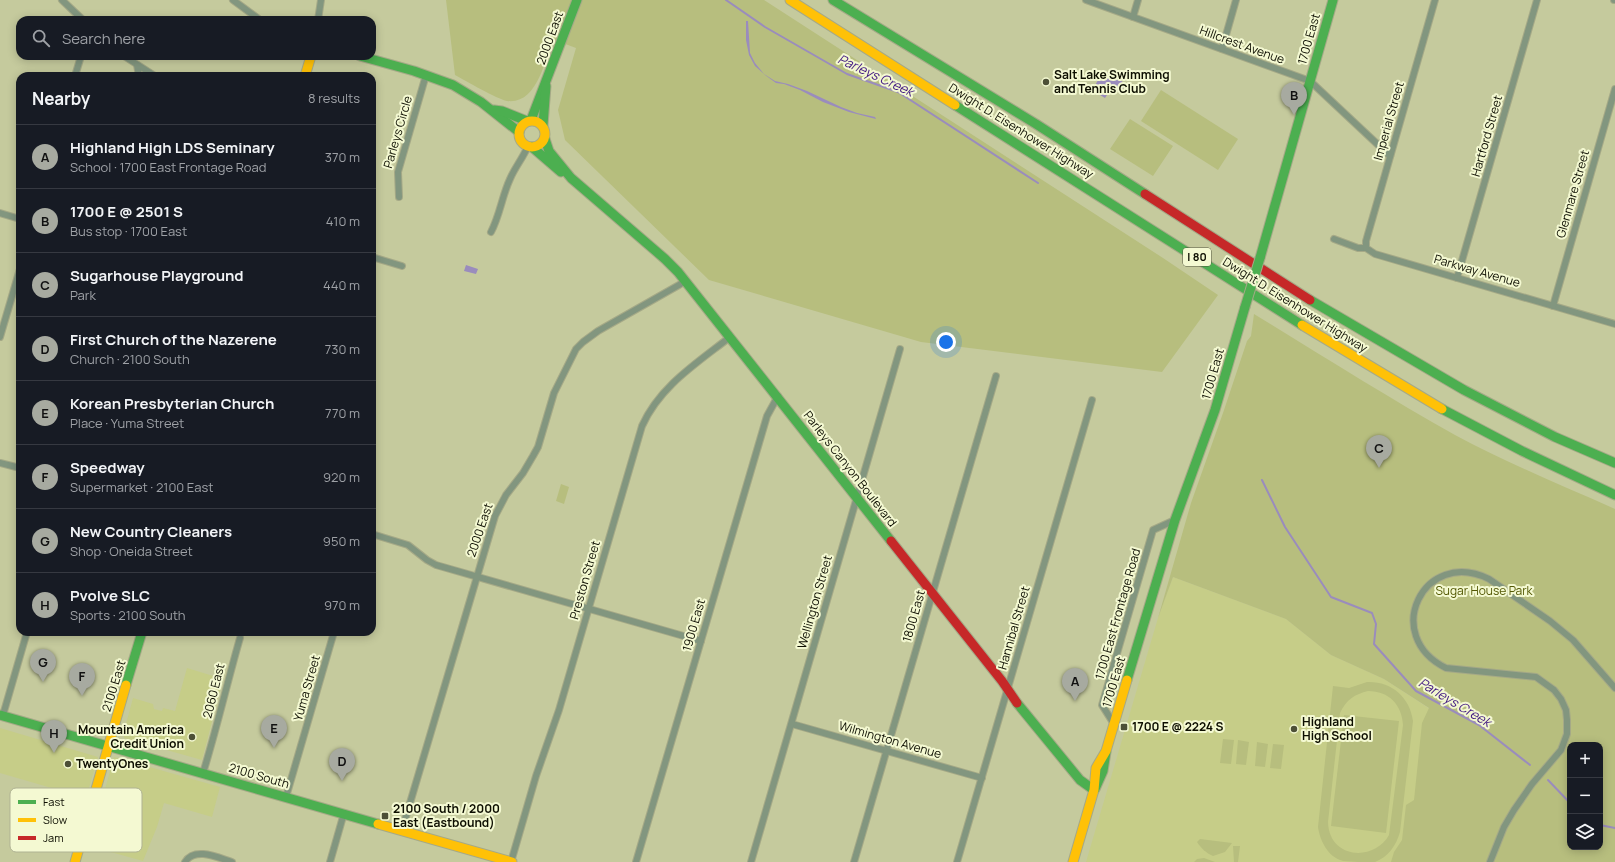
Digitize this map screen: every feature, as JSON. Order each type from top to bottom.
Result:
[{"type":"main road","name":"2000 East","points":[[529,121],[546,84],[577,0]]},
{"type":"main road","name":"Dwight D. Eisenhower Highway","points":[[790,0],[1108,201],[1308,330],[1438,406],[1522,451],[1615,495]]},
{"type":"main road","name":"Dwight D. Eisenhower Highway","points":[[833,0],[1036,124],[1325,309],[1464,390],[1555,437],[1615,463]]},
{"type":"main road","name":"1700 East","points":[[1073,862],[1094,790],[1096,768],[1106,751],[1175,520],[1215,410],[1246,307],[1333,0]]},
{"type":"main road","points":[[306,72],[310,60]]},
{"type":"main road","points":[[374,60],[437,78],[459,88],[494,110],[500,117],[512,124],[519,132],[521,141],[530,147],[540,144],[545,139],[546,133],[540,122],[529,121],[502,111],[494,110]]},
{"type":"main road","name":"2000 East","points":[[543,125],[546,84]]},
{"type":"main road","points":[[519,132],[523,124],[529,121]]},
{"type":"main road","name":"Parleys Canyon Boulevard","points":[[545,139],[549,151],[571,178]]},
{"type":"main road","name":"Parleys Canyon Boulevard","points":[[530,147],[571,178],[665,259],[778,396],[932,594],[1080,780],[1094,790]]},
{"type":"main road","name":"2100 East","points":[[96,788],[141,636]]},
{"type":"main road","name":"2100 South","points":[[1,715],[512,862]]},
{"type":"main road","name":"2100 East","points":[[75,862],[78,852]]},
{"type":"street","points":[[62,0],[79,16]]},
{"type":"street","points":[[232,0],[254,16]]},
{"type":"street","points":[[319,16],[322,0]]},
{"type":"street","name":"Hillcrest Avenue","points":[[1086,0],[1310,81],[1390,156]]},
{"type":"street","points":[[1133,17],[1138,0]]},
{"type":"street","points":[[1222,49],[1236,0]]},
{"type":"street","name":"Imperial Street","points":[[1366,248],[1366,241],[1435,0]]},
{"type":"street","name":"Hartford Street","points":[[1457,278],[1537,0]]},
{"type":"street","points":[[76,72],[79,60]]},
{"type":"street","points":[[130,60],[148,72]]},
{"type":"street","points":[[137,65],[138,72]]},
{"type":"street","name":"Parleys Circle","points":[[398,197],[398,172],[426,75]]},
{"type":"street","name":"Glenmare Street","points":[[1553,306],[1615,89]]},
{"type":"street","points":[[491,232],[498,216],[509,180],[530,147]]},
{"type":"street","points":[[0,213],[16,218]]},
{"type":"street","name":"Parkway Avenue","points":[[1334,239],[1358,248],[1366,248],[1376,254],[1615,324]]},
{"type":"street","points":[[376,258],[402,266]]},
{"type":"street","name":"2000 East","points":[[402,830],[495,516],[506,495],[523,474],[538,447],[554,393],[576,350],[583,342],[598,331],[684,281]]},
{"type":"street","points":[[0,336],[16,282]]},
{"type":"street","name":"Preston Street","points":[[512,862],[536,776],[559,710],[638,438],[645,419],[658,398],[671,384],[730,337]]},
{"type":"street","name":"Wellington Street","points":[[751,862],[900,349]]},
{"type":"street","name":"1800 East","points":[[854,862],[996,376]]},
{"type":"street","name":"1900 East","points":[[636,862],[767,416],[778,396]]},
{"type":"street","name":"Hannibal Street","points":[[957,862],[1092,400]]},
{"type":"street","points":[[0,463],[16,467]]},
{"type":"street","name":"1700 East Frontage Road","points":[[1114,724],[1102,705],[1153,530],[1175,520]]},
{"type":"street","points":[[376,535],[408,546],[433,563],[701,641]]},
{"type":"street","points":[[1490,862],[1504,826],[1514,810],[1532,784],[1562,750],[1568,727],[1566,710],[1562,699],[1554,690],[1536,677],[1446,668],[1436,664],[1425,654],[1420,646],[1415,632],[1413,618],[1417,602],[1425,589],[1436,579],[1450,572],[1469,572],[1480,574],[1550,620],[1573,640],[1615,688]]},
{"type":"street","points":[[1,715],[26,636]]},
{"type":"street","name":"Yuma Street","points":[[286,796],[333,636]]},
{"type":"street","name":"2060 East","points":[[203,772],[218,724],[227,681],[240,638]]},
{"type":"street","name":"Wilmington Avenue","points":[[792,724],[982,778]]},
{"type":"street","points":[[330,862],[344,813]]},
{"type":"street","points":[[185,862],[192,855],[205,854],[232,862]]},
{"type":"shaded area","points":[[746,21],[748,21],[750,53],[755,63],[764,74],[775,81],[807,91],[841,107],[857,113],[875,117],[876,119],[849,112],[823,102],[800,90],[784,84],[776,83],[765,75],[755,66],[749,55],[746,40]]},
{"type":"shaded area","points":[[1104,70],[1126,84],[1120,93],[1110,87],[1105,94],[1107,95],[1105,98],[1090,89],[1091,86],[1094,87]]},
{"type":"shaded area","points":[[466,265],[478,269],[476,274],[464,271]]},
{"type":"shaded area","name":"Highland High School","points":[[1173,577],[1286,619],[1331,655],[1384,679],[1517,766],[1471,862],[1086,862],[1158,618]]},
{"type":"shaded area","points":[[187,668],[223,679],[202,760],[124,738],[124,731],[133,698],[153,704],[154,709],[162,711],[163,708],[175,711]]},
{"type":"shaded area","points":[[0,728],[98,757],[89,788],[52,788],[0,773]]},
{"type":"shaded area","points":[[114,757],[220,787],[212,817],[164,803],[157,827],[143,861],[111,852],[142,852],[142,788],[105,788]]},
{"type":"green space","points":[[446,0],[764,0],[1218,295],[1162,372],[921,342],[709,280],[565,140],[558,110],[576,48],[552,39],[547,58],[533,88],[526,96],[517,100],[502,100],[455,75]]},
{"type":"green space","points":[[1161,90],[1238,139],[1218,170],[1141,121]]},
{"type":"green space","points":[[1130,119],[1173,146],[1153,176],[1110,149]]},
{"type":"green space","name":"Sugar House Park","points":[[1254,314],[1379,391],[1455,435],[1514,464],[1615,509],[1615,862],[1391,862],[1394,852],[1402,840],[1406,805],[1414,800],[1422,723],[1429,708],[1384,679],[1331,655],[1286,619],[1173,577],[1158,618],[1191,503],[1247,341],[1251,336]]},
{"type":"green space","points":[[561,484],[569,487],[564,504],[556,501]]},
{"type":"green space","points":[[1367,682],[1384,684],[1398,692],[1403,698],[1408,705],[1413,721],[1400,832],[1396,842],[1388,854],[1375,862],[1343,861],[1333,856],[1323,843],[1318,827],[1333,686],[1349,688]],"holes":[[[1368,691],[1388,696],[1393,700],[1400,711],[1403,725],[1389,835],[1382,844],[1373,850],[1363,853],[1353,852],[1344,849],[1336,843],[1330,834],[1328,822],[1340,713],[1345,704],[1355,696]]]},
{"type":"green space","points":[[1344,715],[1399,721],[1386,833],[1331,826]]},
{"type":"green space","points":[[1223,739],[1234,740],[1231,764],[1220,763]]},
{"type":"green space","points":[[1238,740],[1249,742],[1246,765],[1236,764]]},
{"type":"green space","points":[[1257,742],[1268,744],[1265,767],[1255,766]]},
{"type":"green space","points":[[1273,744],[1284,745],[1281,769],[1270,768]]},
{"type":"green space","points":[[1200,839],[1232,843],[1225,852],[1213,856],[1206,852],[1197,842]]},
{"type":"green space","points":[[1233,846],[1240,846],[1238,862],[1234,862]]},
{"type":"green space","points":[[1204,858],[1215,862],[1194,862],[1197,859]]},
{"type":"waterway","name":"Parleys Creek","points":[[726,0],[765,27],[847,74],[898,92],[1038,183]]},
{"type":"waterway","name":"Parleys Creek","points":[[1262,480],[1285,527],[1331,597],[1372,613],[1376,624],[1374,644],[1416,691],[1479,725],[1530,765]]},
{"type":"waterway","name":"Parleys Creek","points":[[1548,780],[1567,800]]},
{"type":"waterway","name":"Parleys Creek","points":[[1603,826],[1615,828]]},
{"type":"traffic: fast","points":[[531,120],[577,0]]},
{"type":"traffic: fast","points":[[833,0],[1036,124],[1145,194]]},
{"type":"traffic: fast","points":[[1260,258],[1333,0]]},
{"type":"traffic: fast","points":[[374,60],[414,71],[453,85],[481,102],[519,132]]},
{"type":"traffic: fast","points":[[543,125],[546,86]]},
{"type":"traffic: fast","points":[[955,105],[1302,325]]},
{"type":"traffic: fast","points":[[494,110],[502,111],[527,121]]},
{"type":"traffic: fast","points":[[545,139],[549,151],[571,178],[678,272],[891,541]]},
{"type":"traffic: fast","points":[[532,147],[561,172]]},
{"type":"traffic: fast","points":[[1245,307],[1260,258]]},
{"type":"traffic: fast","points":[[1310,300],[1464,390],[1555,437],[1615,463]]},
{"type":"traffic: fast","points":[[1127,680],[1175,520],[1215,410],[1245,307]]},
{"type":"traffic: fast","points":[[1442,409],[1522,451],[1615,495]]},
{"type":"traffic: fast","points":[[126,685],[141,636]]},
{"type":"traffic: fast","points":[[1017,703],[1080,780],[1094,790]]},
{"type":"traffic: fast","points":[[0,715],[378,824]]},
{"type":"traffic: fast","points":[[1095,789],[1103,771],[1106,752]]},
{"type":"traffic: slow","points":[[790,0],[955,105]]},
{"type":"traffic: slow","points":[[306,72],[310,60]]},
{"type":"traffic: slow","points":[[532,121],[541,125],[545,134],[541,143],[532,147],[523,143],[519,134],[523,125],[532,121]]},
{"type":"traffic: slow","points":[[1302,325],[1442,409]]},
{"type":"traffic: slow","points":[[1073,862],[1094,790],[1096,768],[1106,751],[1127,680]]},
{"type":"traffic: slow","points":[[96,788],[126,685]]},
{"type":"traffic: slow","points":[[378,824],[512,862]]},
{"type":"traffic: slow","points":[[75,862],[78,852]]},
{"type":"traffic: jam","points":[[1145,194],[1310,300]]},
{"type":"traffic: jam","points":[[891,541],[1002,681],[1017,703]]},
{"type":"place","name":"Salt Lake Swimming and Tennis Club","points":[[1046,82]]},
{"type":"place","name":"1700 E @ 2501 S","points":[[1294,115]]},
{"type":"place","name":"Sugarhouse Playground","points":[[1379,468]]},
{"type":"place","name":"New Country Cleaners","points":[[43,682]]},
{"type":"place","name":"Speedway","points":[[82,696]]},
{"type":"place","name":"Highland High LDS Seminary","points":[[1075,701]]},
{"type":"place","name":"1700 E @ 2224 S","points":[[1124,727]]},
{"type":"place","name":"Highland High School","points":[[1294,729]]},
{"type":"place","name":"Mountain America Credit Union","points":[[192,737]]},
{"type":"place","name":"Korean Presbyterian Church","points":[[274,748]]},
{"type":"place","name":"Pvolve SLC","points":[[54,753]]},
{"type":"place","name":"TwentyOnes","points":[[68,764]]},
{"type":"place","name":"First Church of the Nazerene","points":[[342,781]]},
{"type":"place","name":"2100 South / 2000 East (Eastbound)","points":[[385,816]]}]
